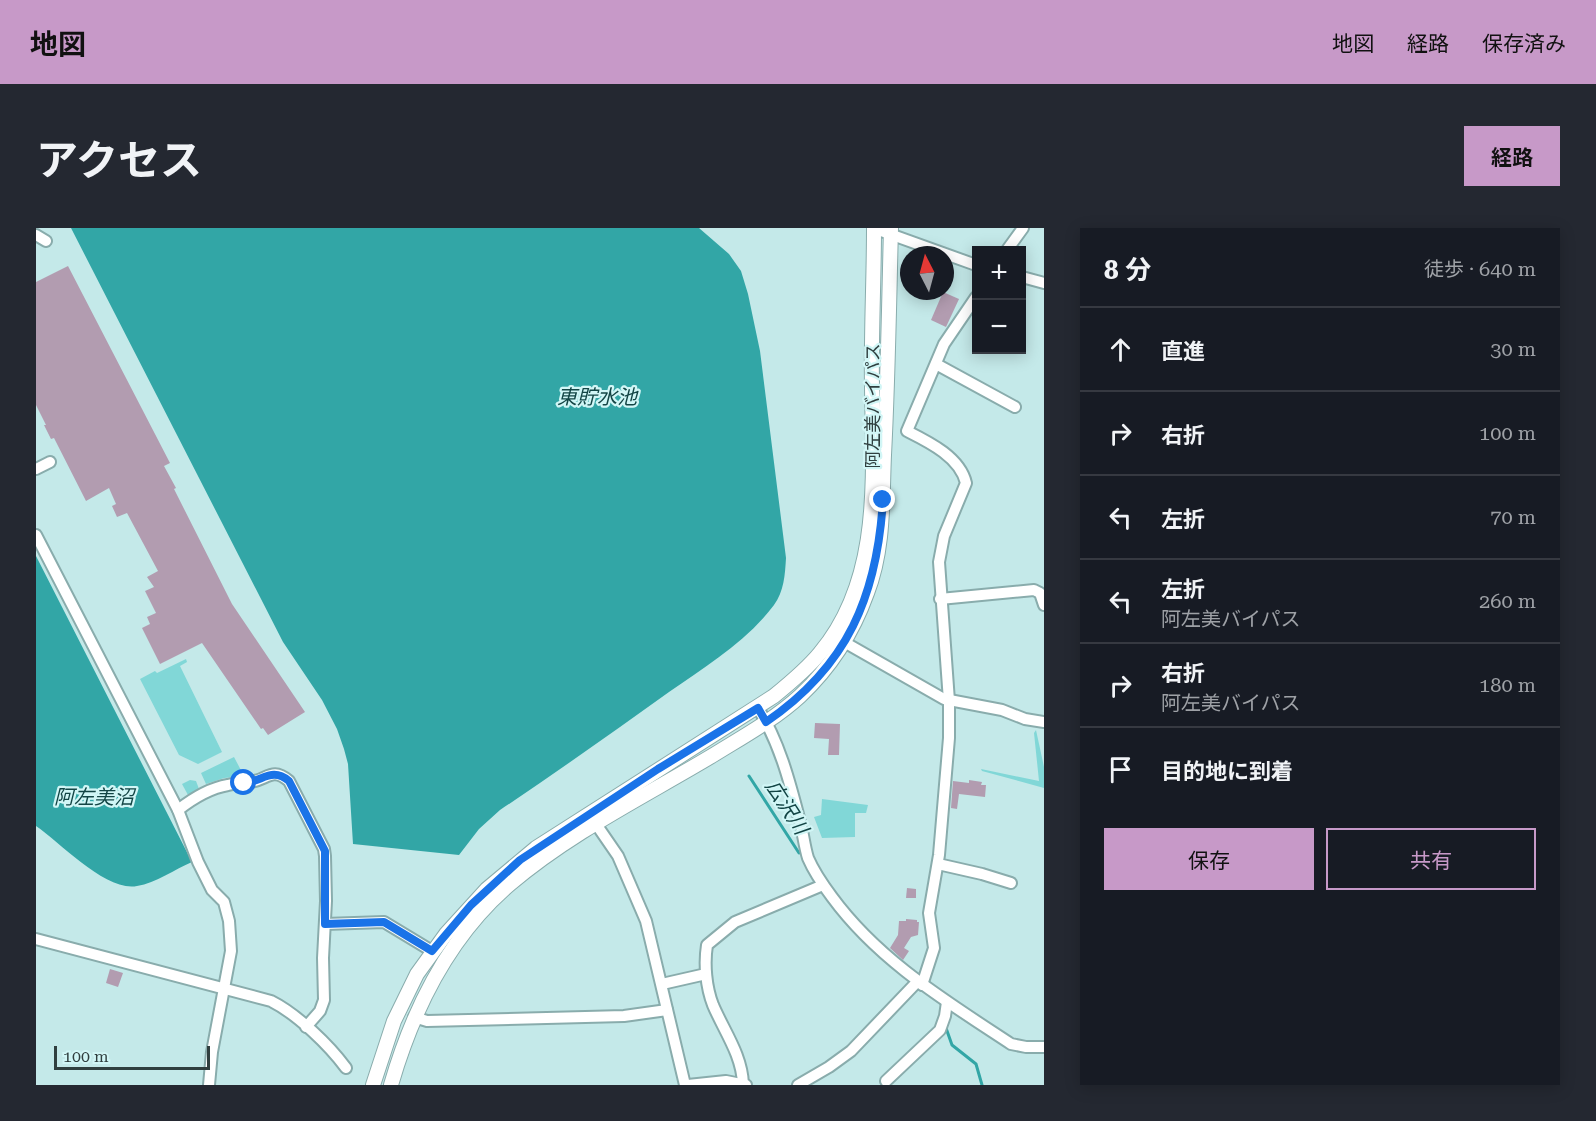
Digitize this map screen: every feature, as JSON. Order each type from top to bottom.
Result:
[{"type":"main road","name":"阿左美バイパス","points":[[373,1085],[399,1009],[417,974],[432,951],[471,905],[520,860],[658,769],[758,708],[792,682],[822,651],[850,606],[864,561],[870,525],[874,228]]},
{"type":"main road","name":"阿左美バイパス","points":[[391,1085],[402,1047],[419,1004],[452,948],[485,908],[538,862],[596,824],[766,722],[815,681],[844,642],[868,592],[877,562],[880,539],[887,394],[891,231]]},
{"type":"street","points":[[874,228],[891,231],[972,263]]},
{"type":"street","points":[[1010,246],[1023,228]]},
{"type":"street","points":[[36,235],[46,241]]},
{"type":"street","points":[[1026,278],[1044,283]]},
{"type":"street","points":[[798,1085],[829,1067],[851,1050],[919,983],[934,948],[928,913],[938,864],[949,748],[949,701],[939,562],[940,548],[966,483],[961,471],[947,455],[907,431],[944,344],[974,300]]},
{"type":"street","points":[[936,364],[1015,407]]},
{"type":"street","points":[[36,469],[50,462]]},
{"type":"street","points":[[36,535],[178,810],[198,862],[212,890],[224,902],[229,921],[231,951],[212,1052],[209,1085]]},
{"type":"street","points":[[940,599],[1034,590],[1040,593],[1043,600]]},
{"type":"street","points":[[844,642],[949,701],[1044,722]]},
{"type":"street","points":[[758,708],[774,736],[789,777],[808,858],[823,885],[840,908],[865,936],[919,983],[1011,1044],[1044,1047]]},
{"type":"street","points":[[178,810],[189,801],[221,786],[256,781],[269,775],[282,775],[289,781],[325,851],[324,1000],[320,1011],[306,1027]]},
{"type":"street","points":[[596,824],[618,856],[646,921],[687,1085],[726,1082],[745,1084],[743,1072],[727,1031],[713,1004],[706,974],[707,945],[735,922],[823,885]]},
{"type":"street","points":[[938,864],[982,874],[1011,884]]},
{"type":"street","points":[[325,924],[384,922],[432,951]]},
{"type":"street","points":[[36,939],[271,1001],[306,1027],[346,1068]]},
{"type":"street","points":[[662,984],[706,974]]},
{"type":"street","points":[[886,1081],[940,1030],[947,1002]]},
{"type":"street","points":[[414,1017],[427,1022],[624,1016],[667,1010]]},
{"type":"shaded area","points":[[186,659],[187,662],[180,666],[222,752],[198,764],[179,755],[140,679]]},
{"type":"shaded area","points":[[1036,730],[1044,767],[1044,788],[982,771],[981,769],[1039,781],[1034,733]]},
{"type":"shaded area","points":[[234,757],[244,776],[224,778],[206,784],[201,773]]},
{"type":"shaded area","points":[[190,780],[196,781],[199,789],[188,795],[182,784]]},
{"type":"shaded area","points":[[822,799],[868,805],[866,813],[855,813],[855,837],[822,838],[814,817],[821,815]]},
{"type":"water","name":"東貯水池","points":[[71,228],[699,228],[729,254],[741,271],[760,351],[786,558],[783,583],[777,600],[763,618],[725,653],[500,810],[479,829],[459,855],[353,844],[348,764],[337,729],[322,700],[283,642]]},
{"type":"water","name":"阿左美沼","points":[[36,556],[192,862],[144,884],[125,886],[112,882],[84,865],[36,826]]},
{"type":"building","points":[[68,266],[170,463],[164,466],[176,488],[174,489],[232,604],[305,712],[268,735],[263,728],[261,729],[202,643],[160,664],[142,628],[150,624],[147,617],[156,613],[145,591],[154,587],[147,577],[158,571],[127,513],[117,517],[112,506],[116,504],[109,488],[86,501],[54,438],[51,439],[44,425],[46,425],[36,405],[36,282]]},
{"type":"building","points":[[954,297],[959,299],[946,327],[931,320],[940,300],[954,300]]},
{"type":"building","points":[[815,723],[840,724],[839,755],[828,755],[829,739],[814,738]]},
{"type":"building","points":[[969,780],[986,785],[985,797],[959,794],[957,809],[951,808],[953,781],[969,783]]},
{"type":"building","points":[[907,888],[916,889],[916,898],[906,898]]},
{"type":"building","points":[[906,919],[919,922],[918,935],[911,937],[904,948],[909,951],[903,960],[890,948],[898,935],[899,921],[906,921]]},
{"type":"building","points":[[110,969],[123,973],[118,987],[106,983]]},
{"type":"waterway","name":"広沢川","points":[[749,776],[799,853]]},
{"type":"waterway","points":[[946,1028],[952,1045],[976,1064],[982,1085]]},
{"type":"route","points":[[244,783],[274,774],[282,775],[289,781],[325,851],[325,924],[388,923],[432,951],[487,889],[537,848],[658,769],[758,708],[766,722],[801,695],[829,664],[844,642],[868,592],[877,562],[883,500]]}]
